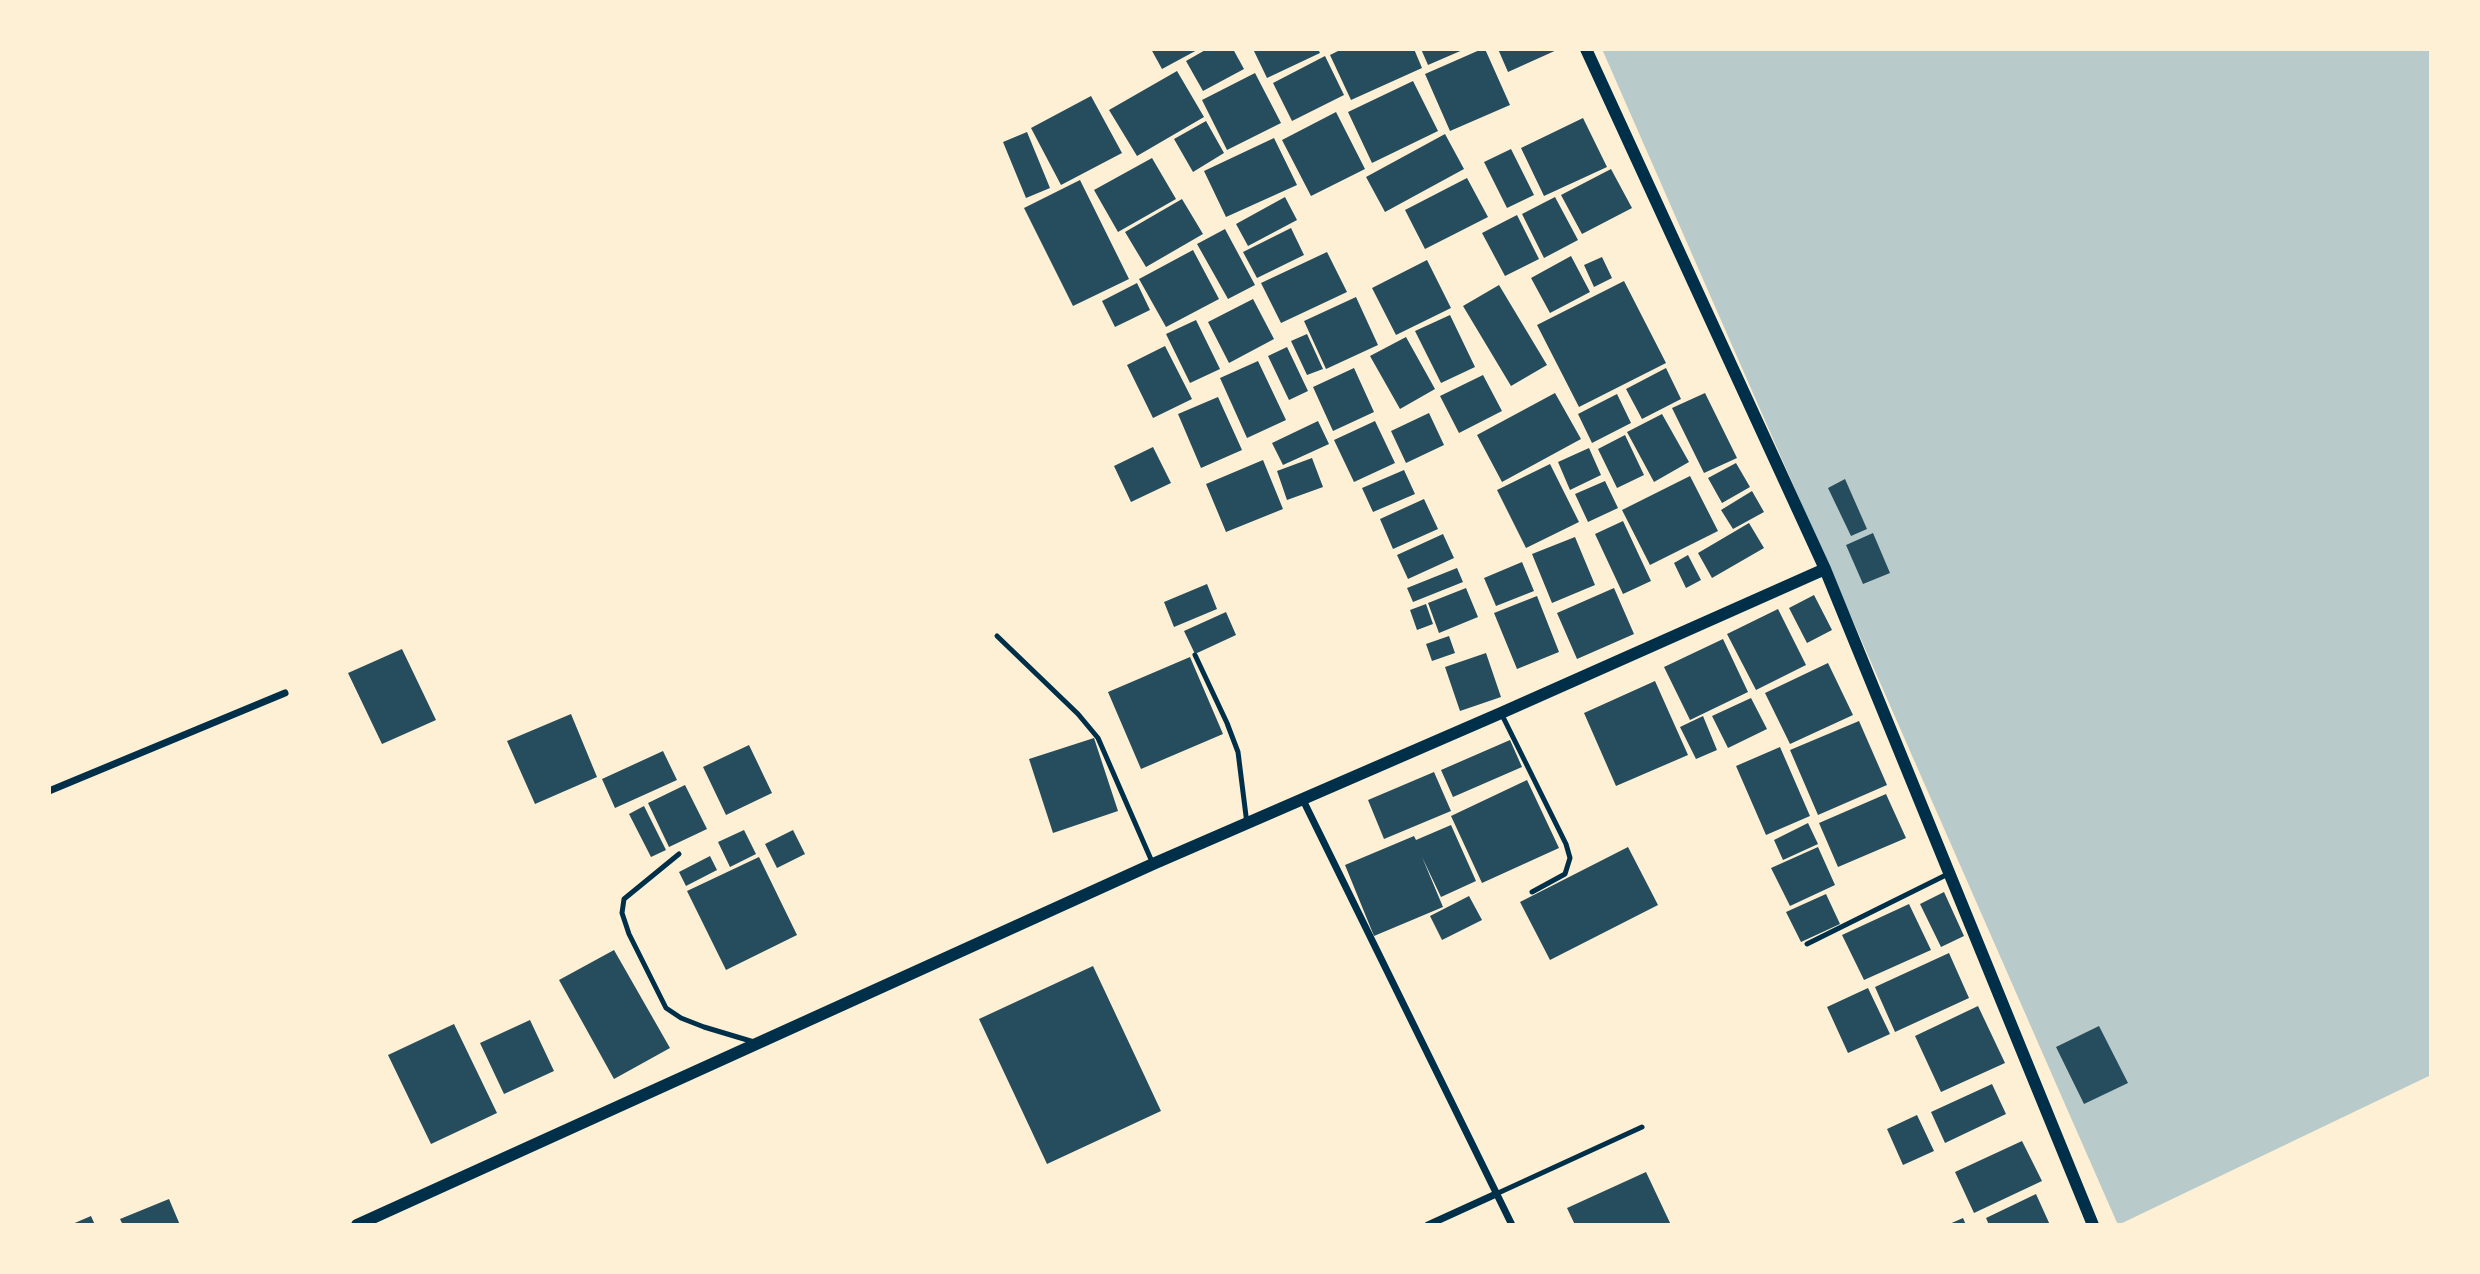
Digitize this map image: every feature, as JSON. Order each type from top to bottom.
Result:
[{"type":"street","points":[[1586,49],[1825,569],[2093,1225]]},
{"type":"street","points":[[363,1224],[757,1042],[1302,797],[1501,713],[1825,569]]},
{"type":"street","points":[[49,791],[285,693]]},
{"type":"street","points":[[1302,797],[1512,1225]]},
{"type":"street","points":[[1429,1225],[1496,1194]]},
{"type":"lane","points":[[997,636],[1078,714],[1098,738],[1153,864]]},
{"type":"lane","points":[[1195,656],[1238,752],[1247,824]]},
{"type":"lane","points":[[1501,713],[1566,844],[1570,858],[1565,874],[1532,892]]},
{"type":"lane","points":[[679,854],[624,899],[622,913],[629,934],[666,1008],[704,1027],[757,1042]]},
{"type":"lane","points":[[1807,944],[1949,873]]},
{"type":"lane","points":[[1496,1194],[1642,1127]]},
{"type":"shaded area","points":[[1602,49],[2431,49],[2431,1075],[2118,1225]]},
{"type":"building","points":[[1151,49],[1199,49],[1162,69]]},
{"type":"building","points":[[1207,49],[1233,49],[1244,69],[1203,91],[1186,61]]},
{"type":"building","points":[[1253,49],[1318,49],[1320,53],[1267,78]]},
{"type":"building","points":[[1342,49],[1414,49],[1422,68],[1351,100],[1330,55]]},
{"type":"building","points":[[1421,49],[1465,49],[1428,65]]},
{"type":"building","points":[[1485,49],[1510,105],[1450,131],[1425,74]]},
{"type":"building","points":[[1498,49],[1559,49],[1508,72]]},
{"type":"building","points":[[1325,56],[1344,95],[1292,121],[1273,83]]},
{"type":"building","points":[[1177,71],[1204,117],[1137,156],[1109,110]]},
{"type":"building","points":[[1255,73],[1281,123],[1227,150],[1202,100]]},
{"type":"building","points":[[1413,81],[1438,131],[1372,163],[1348,112]]},
{"type":"building","points":[[1091,96],[1122,153],[1061,185],[1031,128]]},
{"type":"building","points":[[1336,112],[1365,169],[1311,196],[1282,140]]},
{"type":"building","points":[[1583,118],[1607,167],[1544,196],[1521,148]]},
{"type":"building","points":[[1206,121],[1224,153],[1193,172],[1174,139]]},
{"type":"building","points":[[1027,132],[1050,188],[1026,198],[1003,142]]},
{"type":"building","points":[[1445,134],[1464,169],[1385,212],[1366,177]]},
{"type":"building","points":[[1274,138],[1297,185],[1226,217],[1204,171]]},
{"type":"building","points":[[1511,149],[1534,195],[1507,208],[1484,162]]},
{"type":"building","points":[[1152,158],[1176,199],[1118,232],[1094,190]]},
{"type":"building","points":[[1611,169],[1632,208],[1582,234],[1561,195]]},
{"type":"building","points":[[1467,178],[1488,217],[1425,249],[1405,210]]},
{"type":"building","points":[[1080,180],[1129,279],[1073,306],[1024,208]]},
{"type":"building","points":[[1285,197],[1297,220],[1248,246],[1236,224]]},
{"type":"building","points":[[1555,197],[1578,240],[1544,258],[1522,214]]},
{"type":"building","points":[[1182,199],[1203,234],[1146,267],[1125,232]]},
{"type":"building","points":[[1517,215],[1539,259],[1505,276],[1482,233]]},
{"type":"building","points":[[1291,228],[1304,255],[1257,278],[1243,252]]},
{"type":"building","points":[[1225,229],[1255,285],[1228,299],[1197,244]]},
{"type":"building","points":[[1193,250],[1219,299],[1166,327],[1139,279]]},
{"type":"building","points":[[1327,252],[1347,292],[1281,323],[1261,283]]},
{"type":"building","points":[[1571,256],[1590,292],[1550,313],[1531,278]]},
{"type":"building","points":[[1602,257],[1612,278],[1594,287],[1584,265]]},
{"type":"building","points":[[1427,260],[1451,308],[1396,335],[1372,288]]},
{"type":"building","points":[[1624,281],[1666,363],[1579,407],[1537,325]]},
{"type":"building","points":[[1137,283],[1150,310],[1115,327],[1102,301]]},
{"type":"building","points":[[1499,285],[1547,365],[1511,386],[1463,306]]},
{"type":"building","points":[[1356,297],[1378,345],[1326,369],[1304,321]]},
{"type":"building","points":[[1253,299],[1274,339],[1229,363],[1208,322]]},
{"type":"building","points":[[1450,315],[1475,367],[1441,383],[1415,331]]},
{"type":"building","points":[[1196,320],[1220,369],[1190,383],[1166,334]]},
{"type":"building","points":[[1307,334],[1323,369],[1307,375],[1291,341]]},
{"type":"building","points":[[1406,337],[1435,389],[1400,409],[1370,356]]},
{"type":"building","points":[[1165,346],[1192,399],[1153,418],[1127,365]]},
{"type":"building","points":[[1287,347],[1308,391],[1289,400],[1268,356]]},
{"type":"building","points":[[1258,361],[1286,420],[1247,438],[1220,378]]},
{"type":"building","points":[[1354,368],[1374,412],[1333,431],[1313,387]]},
{"type":"building","points":[[1666,368],[1681,399],[1642,419],[1626,389]]},
{"type":"building","points":[[1483,375],[1502,411],[1459,433],[1440,396]]},
{"type":"building","points":[[1555,393],[1581,439],[1502,482],[1477,435]]},
{"type":"building","points":[[1705,393],[1737,458],[1704,473],[1672,408]]},
{"type":"building","points":[[1617,394],[1631,423],[1592,443],[1578,414]]},
{"type":"building","points":[[1218,397],[1242,450],[1201,468],[1178,414]]},
{"type":"building","points":[[1429,413],[1444,445],[1406,463],[1391,431]]},
{"type":"building","points":[[1662,414],[1689,462],[1654,482],[1627,432]]},
{"type":"building","points":[[1318,421],[1329,444],[1283,465],[1272,443]]},
{"type":"building","points":[[1375,421],[1395,463],[1354,482],[1334,440]]},
{"type":"building","points":[[1625,435],[1644,475],[1617,488],[1598,449]]},
{"type":"building","points":[[1153,447],[1171,483],[1131,502],[1114,466]]},
{"type":"building","points":[[1589,448],[1601,475],[1570,490],[1558,462]]},
{"type":"building","points":[[1312,458],[1323,487],[1287,500],[1277,471]]},
{"type":"building","points":[[1263,460],[1283,509],[1226,532],[1206,484]]},
{"type":"building","points":[[1736,463],[1750,487],[1722,503],[1708,478]]},
{"type":"building","points":[[1550,464],[1579,522],[1526,548],[1497,490]]},
{"type":"building","points":[[1404,470],[1415,494],[1373,512],[1362,488]]},
{"type":"building","points":[[1690,476],[1718,531],[1650,565],[1622,510]]},
{"type":"building","points":[[1845,479],[1867,529],[1851,536],[1828,488]]},
{"type":"building","points":[[1605,481],[1618,508],[1588,522],[1575,494]]},
{"type":"building","points":[[1752,491],[1764,512],[1733,529],[1721,510]]},
{"type":"building","points":[[1424,499],[1438,529],[1393,549],[1380,519]]},
{"type":"building","points":[[1623,521],[1651,581],[1623,594],[1595,534]]},
{"type":"building","points":[[1749,523],[1764,548],[1712,578],[1698,553]]},
{"type":"building","points":[[1873,533],[1890,573],[1863,584],[1846,545]]},
{"type":"building","points":[[1443,534],[1454,558],[1408,579],[1397,555]]},
{"type":"building","points":[[1575,537],[1595,585],[1552,603],[1532,554]]},
{"type":"building","points":[[1688,555],[1701,580],[1686,588],[1674,563]]},
{"type":"building","points":[[1522,562],[1534,591],[1496,606],[1484,578]]},
{"type":"building","points":[[1457,568],[1463,582],[1413,602],[1407,588]]},
{"type":"building","points":[[1207,584],[1217,609],[1174,627],[1164,602]]},
{"type":"building","points":[[1466,588],[1478,617],[1439,633],[1428,603]]},
{"type":"building","points":[[1614,588],[1634,634],[1577,659],[1557,613]]},
{"type":"building","points":[[1814,595],[1832,630],[1807,643],[1789,608]]},
{"type":"building","points":[[1537,596],[1559,652],[1517,669],[1494,613]]},
{"type":"building","points":[[1426,604],[1433,624],[1417,630],[1410,610]]},
{"type":"building","points":[[1778,609],[1806,665],[1756,690],[1727,634]]},
{"type":"building","points":[[1226,612],[1236,635],[1195,654],[1184,631]]},
{"type":"building","points":[[1449,636],[1455,653],[1432,661],[1426,644]]},
{"type":"building","points":[[1723,639],[1748,692],[1690,720],[1664,667]]},
{"type":"building","points":[[402,649],[436,720],[382,744],[348,673]]},
{"type":"building","points":[[1486,653],[1501,697],[1460,711],[1445,667]]},
{"type":"building","points":[[1190,657],[1223,734],[1141,769],[1108,692]]},
{"type":"building","points":[[1828,663],[1853,715],[1790,744],[1765,693]]},
{"type":"building","points":[[1655,681],[1688,755],[1616,786],[1584,713]]},
{"type":"building","points":[[1751,698],[1767,729],[1728,748],[1712,716]]},
{"type":"building","points":[[571,714],[597,777],[535,804],[507,741]]},
{"type":"building","points":[[1703,716],[1717,750],[1696,759],[1680,727]]},
{"type":"building","points":[[1859,721],[1887,785],[1818,815],[1790,750]]},
{"type":"building","points":[[1094,738],[1118,811],[1053,833],[1029,759]]},
{"type":"building","points":[[1510,740],[1522,767],[1453,797],[1441,770]]},
{"type":"building","points":[[749,745],[772,793],[726,815],[703,767]]},
{"type":"building","points":[[1780,747],[1810,816],[1766,835],[1736,766]]},
{"type":"building","points":[[663,751],[677,780],[615,808],[602,779]]},
{"type":"building","points":[[1434,772],[1451,811],[1384,839],[1368,800]]},
{"type":"building","points":[[1527,780],[1559,848],[1482,883],[1451,816]]},
{"type":"building","points":[[685,785],[707,829],[669,847],[648,803]]},
{"type":"building","points":[[1886,794],[1906,838],[1838,867],[1819,823]]},
{"type":"building","points":[[644,806],[666,850],[651,857],[629,814]]},
{"type":"building","points":[[1808,823],[1818,844],[1783,860],[1774,840]]},
{"type":"building","points":[[1451,825],[1476,881],[1441,897],[1422,857],[1443,907],[1374,936],[1345,865],[1414,836],[1416,840]]},
{"type":"building","points":[[744,830],[756,854],[730,867],[718,842]]},
{"type":"building","points":[[793,830],[805,854],[777,868],[765,844]]},
{"type":"building","points":[[1628,847],[1658,905],[1550,960],[1520,902]]},
{"type":"building","points":[[1818,847],[1835,885],[1790,906],[1771,868]]},
{"type":"building","points":[[710,856],[717,870],[686,886],[679,872]]},
{"type":"building","points":[[759,857],[797,935],[726,970],[687,891]]},
{"type":"building","points":[[1944,892],[1964,936],[1941,947],[1920,904]]},
{"type":"building","points":[[1826,894],[1840,924],[1801,942],[1786,912]]},
{"type":"building","points":[[1469,896],[1482,920],[1442,940],[1430,916]]},
{"type":"building","points":[[1909,904],[1931,950],[1864,980],[1842,935]]},
{"type":"building","points":[[614,950],[670,1048],[614,1079],[559,980]]},
{"type":"building","points":[[1949,953],[1969,998],[1895,1032],[1875,987]]},
{"type":"building","points":[[1093,966],[1161,1111],[1047,1164],[979,1019]]},
{"type":"building","points":[[1868,988],[1890,1034],[1848,1053],[1827,1007]]},
{"type":"building","points":[[1978,1006],[2005,1063],[1941,1092],[1915,1036]]},
{"type":"building","points":[[530,1020],[554,1071],[504,1094],[480,1043]]},
{"type":"building","points":[[454,1024],[497,1113],[431,1144],[388,1055]]},
{"type":"building","points":[[2099,1026],[2128,1083],[2084,1104],[2056,1047]]},
{"type":"building","points":[[1992,1084],[2006,1114],[1945,1143],[1931,1112]]},
{"type":"building","points":[[1917,1115],[1934,1151],[1903,1165],[1887,1129]]},
{"type":"building","points":[[2022,1141],[2042,1181],[1974,1213],[1955,1172]]},
{"type":"building","points":[[1646,1172],[1671,1225],[1575,1225],[1567,1208]]},
{"type":"building","points":[[2036,1194],[2050,1225],[1989,1225],[1986,1218]]},
{"type":"building","points":[[169,1199],[180,1225],[123,1225],[120,1219]]},
{"type":"building","points":[[91,1216],[95,1225],[70,1225]]},
{"type":"building","points":[[1963,1218],[1966,1225],[1947,1225]]}]
